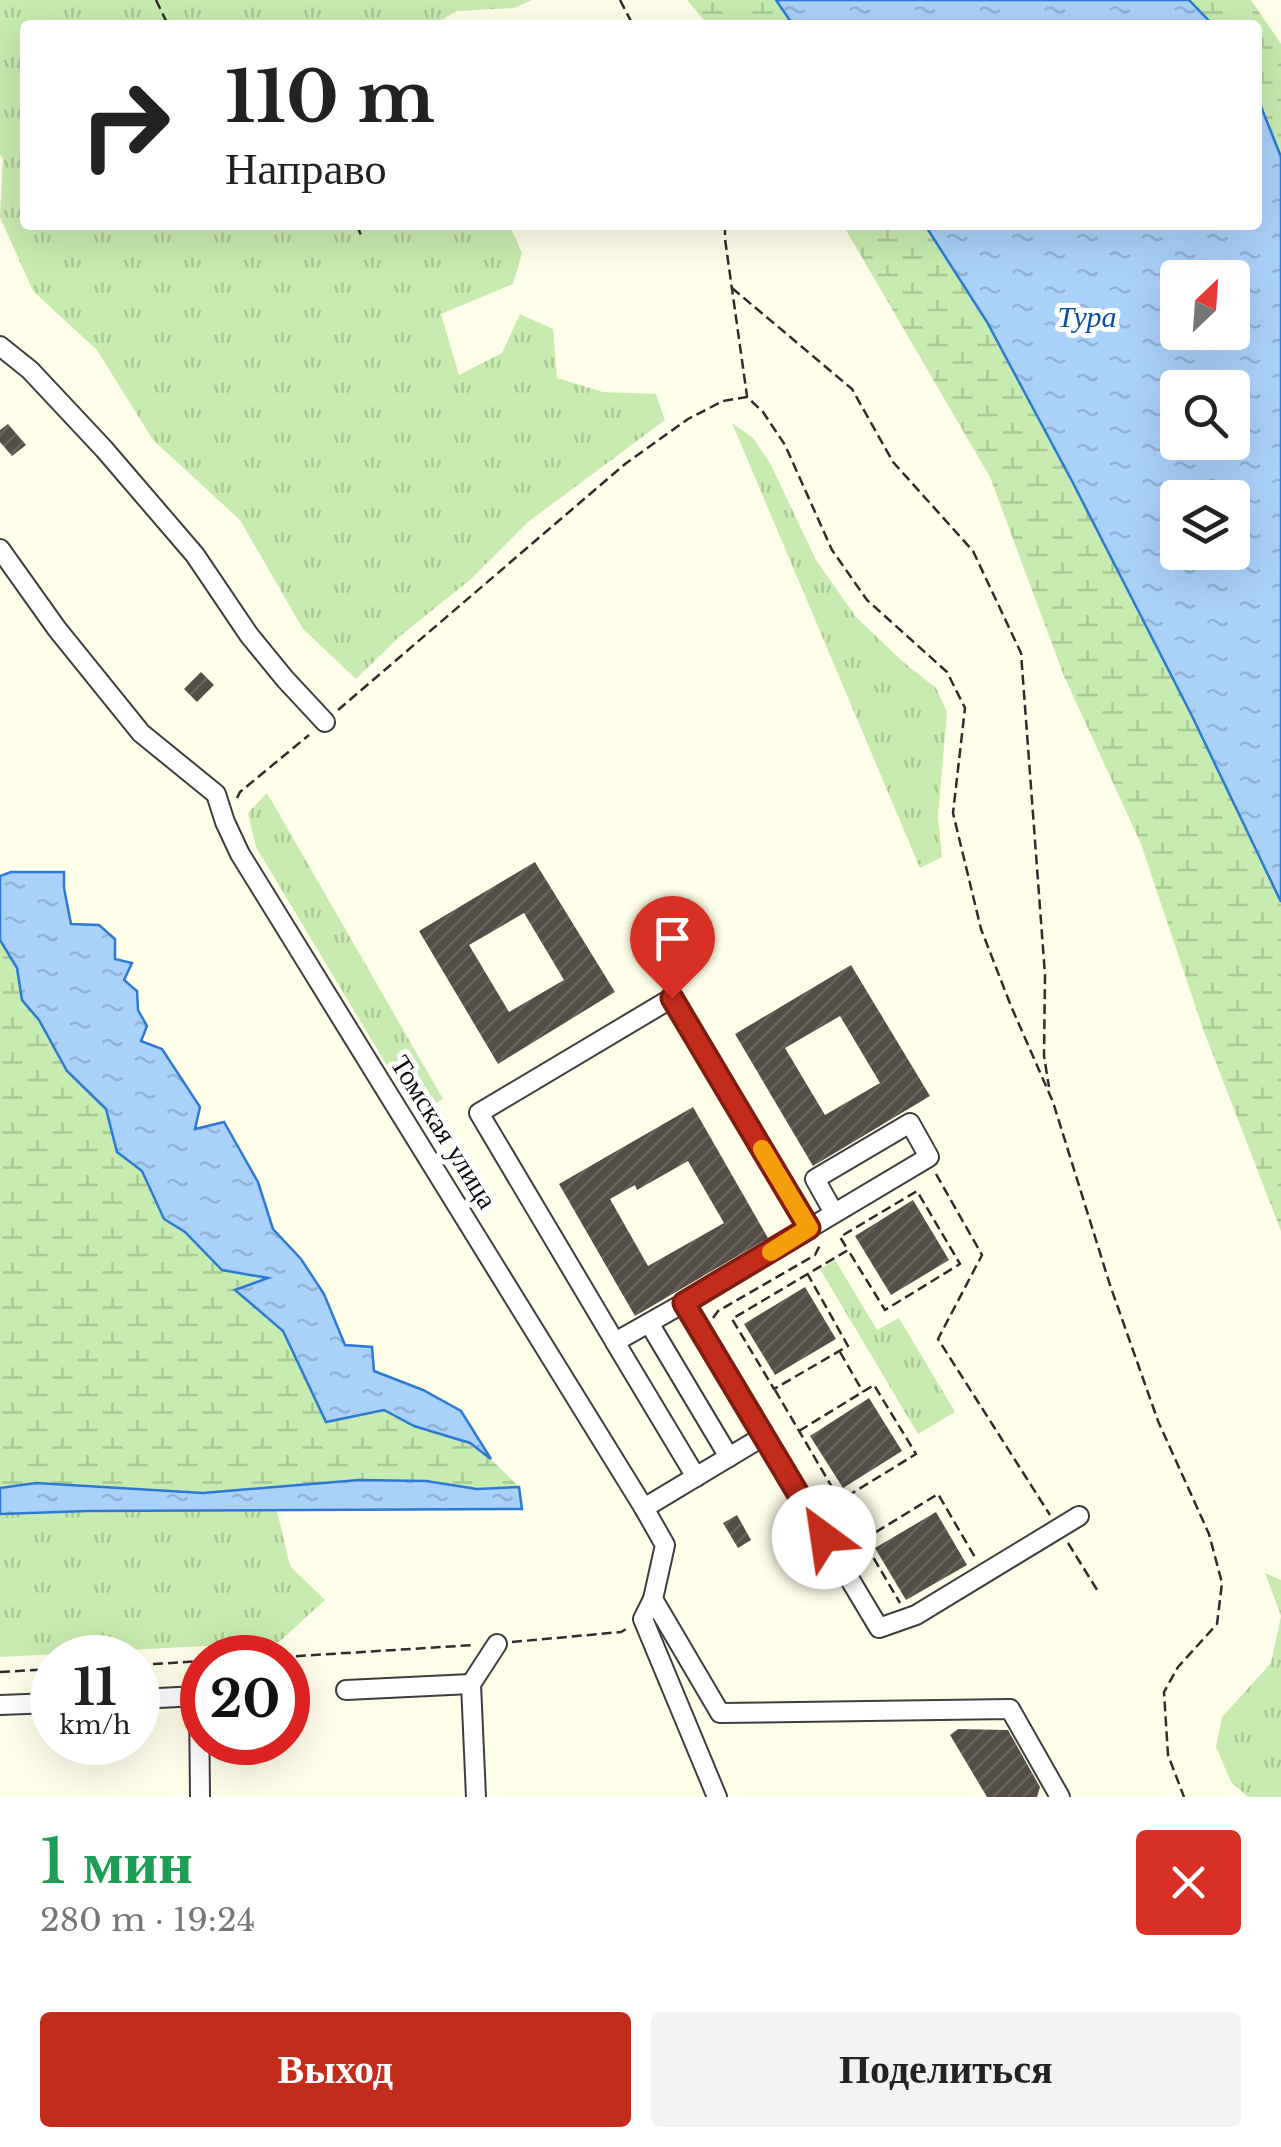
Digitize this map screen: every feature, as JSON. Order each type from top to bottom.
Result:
[{"type":"street","points":[[0,346],[30,370],[104,449],[195,556],[248,635],[325,722]]},
{"type":"street","name":"Томская улица","points":[[0,550],[141,732],[216,794],[240,854],[665,1544],[653,1598],[644,1619]]},
{"type":"street","points":[[696,1477],[479,1113],[672,998],[815,1233]]},
{"type":"street","points":[[615,1342],[815,1233],[834,1214],[929,1157],[910,1122],[815,1179],[834,1214]]},
{"type":"street","points":[[684,1303],[879,1628],[916,1615],[1079,1516]]},
{"type":"street","points":[[650,1323],[729,1457]]},
{"type":"street","points":[[644,1508],[764,1436]]},
{"type":"street","points":[[653,1598],[720,1713],[1010,1709],[1060,1797]]},
{"type":"street","points":[[644,1619],[718,1797]]},
{"type":"street","points":[[476,1797],[471,1684],[497,1644]]},
{"type":"street","points":[[346,1690],[471,1684]]},
{"type":"street","points":[[160,1698],[199,1696],[200,1797]]},
{"type":"street","points":[[0,1705],[30,1704]]},
{"type":"path","points":[[359,230],[362,238]]},
{"type":"path","points":[[726,230],[747,398],[763,412],[786,445],[840,563],[867,600],[948,672],[964,708],[953,814],[980,929],[1050,1094],[1158,1421],[1209,1534],[1222,1583],[1217,1624],[1178,1668],[1164,1692],[1168,1754],[1184,1797]]},
{"type":"path","points":[[732,288],[852,389],[893,462],[972,551],[1021,653],[1045,975],[1044,1056],[1050,1094]]},
{"type":"path","points":[[225,822],[240,792],[625,464],[688,419],[723,401],[747,398]]},
{"type":"path","points":[[934,1170],[982,1254],[938,1339],[1098,1593]]},
{"type":"path","points":[[917,1191],[960,1264],[885,1310],[848,1250],[840,1237],[917,1191]]},
{"type":"path","points":[[711,1322],[718,1311],[815,1255],[819,1250],[815,1233]]},
{"type":"path","points":[[848,1250],[732,1319],[903,1608]]},
{"type":"path","points":[[774,1388],[848,1346],[806,1273]]},
{"type":"path","points":[[839,1351],[863,1392]]},
{"type":"path","points":[[799,1431],[874,1385],[916,1454],[840,1500]]},
{"type":"path","points":[[863,1540],[938,1494],[978,1563]]},
{"type":"path","points":[[310,1655],[620,1632],[644,1619]]},
{"type":"path","points":[[0,1672],[30,1670]]},
{"type":"green space","points":[[0,0],[532,0],[514,8],[457,11],[441,20],[20,20],[20,230],[511,230],[522,253],[513,284],[441,314],[459,375],[502,353],[520,314],[553,329],[557,378],[603,392],[656,394],[665,420],[528,522],[471,579],[399,637],[356,679],[303,629],[240,520],[153,440],[97,350],[33,291],[0,217]]},
{"type":"green space","points":[[687,0],[776,0],[790,20],[704,20]]},
{"type":"green space","points":[[1189,0],[1251,0],[1281,44],[1281,157],[1262,109],[1262,20],[1208,20]]},
{"type":"green space","points":[[846,230],[928,230],[987,322],[1073,483],[1281,902],[1281,1231],[1203,1029],[1141,844],[1064,676],[990,477]]},
{"type":"green space","points":[[732,423],[753,438],[770,463],[816,560],[856,617],[936,688],[947,712],[938,816],[942,857],[920,868]]},
{"type":"green space","points":[[267,793],[443,1099],[416,1114],[256,847],[248,813]]},
{"type":"green space","points":[[0,940],[17,968],[22,1000],[39,1020],[67,1071],[106,1109],[117,1152],[142,1171],[164,1219],[185,1232],[222,1270],[270,1279],[236,1291],[283,1331],[326,1421],[384,1410],[414,1426],[470,1443],[519,1487],[477,1489],[426,1481],[203,1493],[36,1483],[0,1488]]},
{"type":"green space","points":[[835,1260],[877,1330],[899,1318],[955,1412],[918,1434],[820,1269]]},
{"type":"green space","points":[[277,1511],[290,1566],[325,1600],[287,1635],[180,1635],[180,1647],[160,1648],[160,1635],[30,1635],[30,1655],[0,1657],[0,1514]]},
{"type":"green space","points":[[1265,1573],[1281,1580],[1281,1616]]},
{"type":"green space","points":[[1281,1616],[1281,1797],[1248,1797],[1231,1782],[1216,1747],[1222,1717],[1271,1663]]},
{"type":"water","points":[[776,0],[1189,0],[1208,20],[790,20]]},
{"type":"water","name":"Тура","points":[[1262,109],[1281,157],[1281,902],[1192,716],[987,322],[928,230],[1262,230]]},
{"type":"water","points":[[11,872],[64,872],[71,924],[99,925],[115,939],[115,959],[132,963],[124,980],[137,991],[138,1010],[147,1026],[141,1041],[162,1049],[200,1107],[195,1129],[224,1122],[258,1182],[273,1229],[301,1259],[324,1294],[345,1345],[372,1347],[374,1371],[423,1390],[461,1411],[491,1459],[470,1443],[414,1426],[384,1410],[326,1422],[283,1331],[235,1290],[268,1278],[222,1270],[185,1232],[164,1219],[142,1171],[117,1152],[106,1109],[67,1071],[39,1020],[22,1000],[17,968],[0,940],[0,876]]},
{"type":"water","points":[[359,1480],[426,1481],[477,1489],[519,1487],[522,1509],[0,1514],[0,1488],[36,1483],[203,1493]]},
{"type":"building","points":[[8,424],[26,445],[12,456],[0,442],[0,430]]},
{"type":"building","points":[[201,672],[214,685],[197,702],[184,689]]},
{"type":"building","points":[[535,862],[615,992],[498,1064],[419,931]],"holes":[[[524,913],[564,980],[509,1012],[469,945]]]},
{"type":"building","points":[[851,965],[930,1096],[813,1166],[735,1034]],"holes":[[[840,1016],[880,1083],[825,1115],[785,1048]]]},
{"type":"building","points":[[693,1107],[768,1238],[635,1316],[559,1184]],"holes":[[[688,1161],[724,1223],[648,1266],[610,1199],[635,1185],[637,1190]]]},
{"type":"building","points":[[913,1200],[949,1260],[891,1295],[855,1236]]},
{"type":"building","points":[[805,1287],[836,1339],[775,1375],[744,1324]]},
{"type":"building","points":[[869,1398],[902,1451],[843,1488],[810,1436]]},
{"type":"building","points":[[936,1512],[967,1565],[906,1600],[875,1548]]},
{"type":"building","points":[[737,1515],[751,1540],[738,1548],[723,1523]]},
{"type":"building","points":[[958,1729],[1008,1730],[1040,1787],[1037,1797],[987,1797],[950,1735]]},
{"type":"slow traffic","points":[[762,1149],[809,1228],[771,1252]]},
{"type":"route","points":[[672,998],[809,1228],[684,1303],[824,1537]]}]
